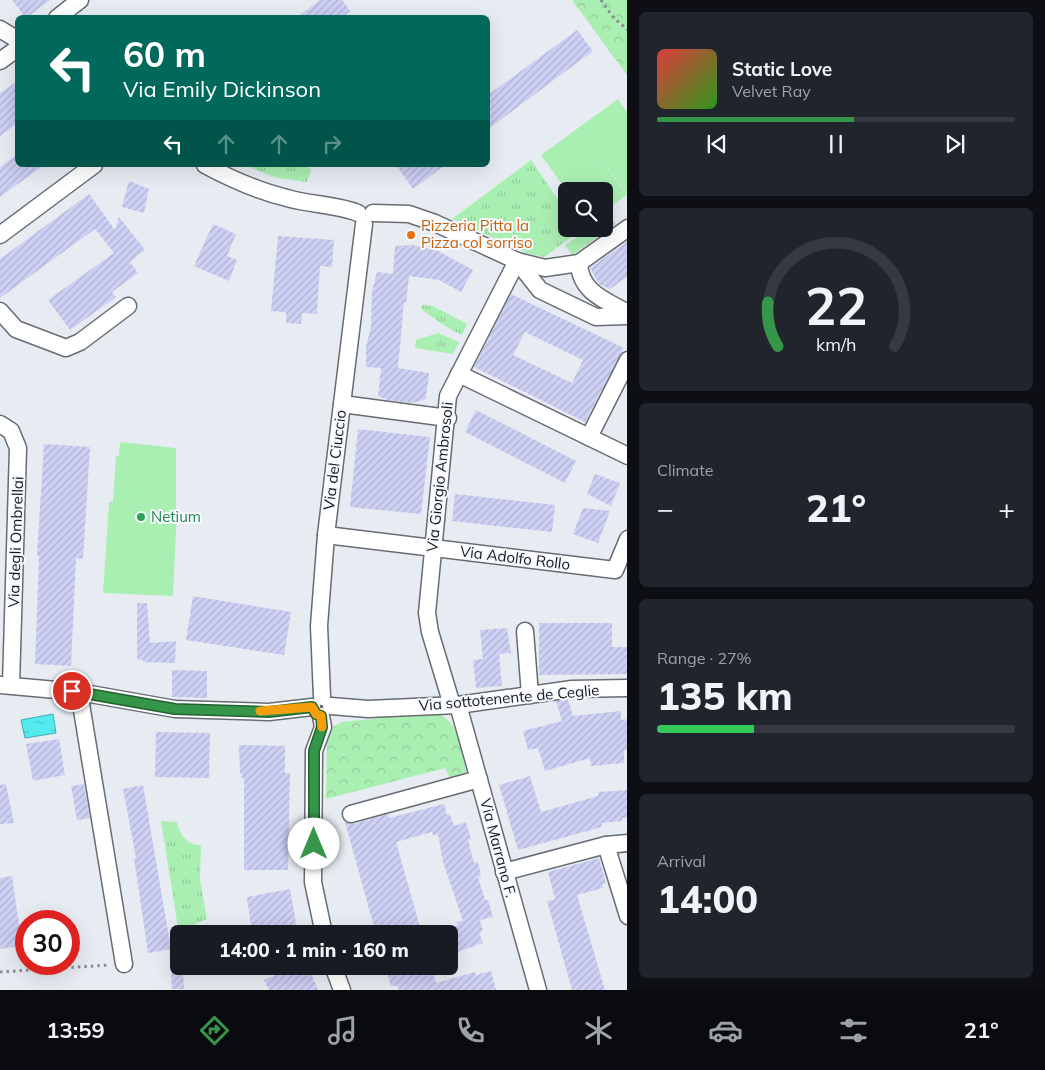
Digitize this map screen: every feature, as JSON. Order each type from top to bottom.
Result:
[{"type":"street","points":[[61,15],[80,0]]},
{"type":"street","points":[[0,29],[15,38]]},
{"type":"street","points":[[0,61],[15,50]]},
{"type":"street","points":[[0,235],[91,167]]},
{"type":"street","points":[[209,167],[254,188],[289,199],[340,206],[365,217],[409,214],[435,223],[517,261],[545,268],[579,263],[627,229]]},
{"type":"street","name":"Via del Ciuccio","points":[[322,925],[313,882],[314,751],[322,727],[319,626],[326,536],[365,217]]},
{"type":"street","points":[[517,261],[540,290],[596,317],[627,314]]},
{"type":"street","name":"Via Giorgio Ambrosoli","points":[[455,705],[430,632],[427,613],[448,418],[448,396],[517,261]]},
{"type":"street","points":[[579,263],[580,274],[594,293],[627,313]]},
{"type":"street","points":[[0,311],[16,329],[66,348],[80,342],[128,306]]},
{"type":"street","points":[[589,437],[627,362]]},
{"type":"street","points":[[459,374],[627,456]]},
{"type":"street","points":[[342,404],[448,418]]},
{"type":"street","name":"Via degli Ombrellai","points":[[5,428],[18,448],[18,464],[5,685]]},
{"type":"street","name":"Via Adolfo Rollo","points":[[326,536],[615,570],[627,541]]},
{"type":"street","points":[[525,631],[530,695]]},
{"type":"street","name":"Via sottotenente de Ceglie","points":[[5,685],[78,692],[175,709],[269,712],[322,706],[368,709],[455,705],[572,689],[627,688]]},
{"type":"street","points":[[78,692],[124,964]]},
{"type":"street","name":"Via Marrano F.","points":[[455,705],[479,779],[538,990]]},
{"type":"street","points":[[351,814],[479,779]]},
{"type":"street","points":[[504,872],[606,845],[627,843]]},
{"type":"street","points":[[606,845],[627,915]]},
{"type":"street","points":[[336,975],[342,990]]},
{"type":"path","points":[[601,0],[613,17],[627,29]]},
{"type":"path","points":[[0,972],[124,964]]},
{"type":"green space","points":[[572,0],[627,0],[627,75]]},
{"type":"green space","points":[[618,99],[627,112],[627,194],[592,146],[627,195],[613,205],[613,182],[560,182],[541,155]]},
{"type":"green space","points":[[531,160],[558,199],[558,237],[572,237],[544,257],[527,253],[452,219]]},
{"type":"green space","points":[[249,167],[309,167],[311,170],[307,182],[277,178]]},
{"type":"green space","points":[[577,237],[598,237],[572,255],[565,245]]},
{"type":"green space","points":[[422,305],[433,306],[467,324],[462,335],[421,309]]},
{"type":"green space","points":[[438,333],[459,342],[453,354],[415,348],[416,340]]},
{"type":"green space","name":"Netium","points":[[120,442],[176,448],[176,531],[173,596],[103,593],[109,502],[113,502],[116,456],[119,456]]},
{"type":"green space","points":[[432,713],[441,716],[454,728],[461,747],[467,775],[451,781],[445,768],[326,799],[327,740],[333,727],[342,722]]},
{"type":"green space","points":[[161,821],[177,822],[184,838],[191,843],[201,846],[200,880],[207,919],[196,925],[178,925]]},
{"type":"water","points":[[53,714],[56,733],[25,738],[21,720]]},
{"type":"building","points":[[12,0],[50,0],[30,15],[24,15]]},
{"type":"building","points":[[320,0],[342,0],[350,11],[345,15],[300,15]]},
{"type":"building","points":[[577,30],[593,51],[490,128],[490,94]]},
{"type":"building","points":[[15,83],[15,125],[0,136],[0,93]]},
{"type":"building","points":[[15,156],[15,167],[41,167],[0,197],[0,167]]},
{"type":"building","points":[[397,167],[442,167],[413,189]]},
{"type":"building","points":[[129,181],[149,189],[144,213],[122,207]]},
{"type":"building","points":[[89,194],[115,230],[119,217],[145,250],[130,262],[138,273],[112,292],[116,297],[70,330],[48,300],[114,253],[95,229],[0,298],[0,259]]},
{"type":"building","points":[[213,224],[236,234],[227,256],[237,260],[229,281],[194,266]]},
{"type":"building","points":[[278,236],[334,240],[332,267],[320,266],[317,314],[302,313],[301,324],[286,323],[286,312],[271,311]]},
{"type":"building","points":[[627,242],[627,277],[610,289],[599,284],[590,268]]},
{"type":"building","points":[[413,245],[438,251],[473,270],[461,292],[439,280],[409,276],[406,303],[404,302],[398,368],[429,373],[426,399],[412,403],[388,400],[378,396],[381,368],[366,367],[366,347],[371,326],[372,291],[377,272],[393,274],[395,246]]},
{"type":"building","points":[[511,294],[624,348],[585,422],[474,367]],"holes":[[[525,332],[583,360],[572,383],[513,355]]]},
{"type":"building","points":[[476,410],[576,461],[565,483],[465,432]]},
{"type":"building","points":[[358,429],[430,437],[421,514],[350,507]]},
{"type":"building","points":[[44,444],[90,447],[83,559],[76,558],[71,666],[35,664],[39,556],[37,555]]},
{"type":"building","points":[[595,474],[620,483],[611,506],[587,494]]},
{"type":"building","points":[[455,494],[555,505],[552,532],[452,521]]},
{"type":"building","points":[[583,508],[610,511],[598,543],[573,534]]},
{"type":"building","points":[[193,596],[291,612],[284,655],[186,640]]},
{"type":"building","points":[[137,603],[147,603],[150,643],[176,641],[175,663],[143,662],[143,660],[137,659]]},
{"type":"building","points":[[539,623],[612,623],[612,647],[627,647],[627,674],[539,675]]},
{"type":"building","points":[[507,628],[511,653],[499,654],[502,686],[476,688],[473,660],[483,659],[480,630]]},
{"type":"building","points":[[172,670],[207,671],[207,698],[172,697]]},
{"type":"building","points":[[568,700],[573,716],[621,711],[621,720],[627,719],[627,750],[624,750],[624,763],[591,766],[590,758],[545,771],[538,748],[528,750],[523,731],[562,721],[556,701]]},
{"type":"building","points":[[156,732],[210,733],[209,778],[155,777]]},
{"type":"building","points":[[59,739],[65,775],[33,781],[26,744]]},
{"type":"building","points":[[239,745],[285,746],[285,773],[290,773],[288,870],[244,870],[244,778],[241,778],[242,773],[240,773]]},
{"type":"building","points":[[530,776],[541,812],[598,796],[598,792],[627,790],[627,818],[622,818],[622,821],[601,823],[602,827],[518,850],[499,785]]},
{"type":"building","points":[[6,784],[14,823],[0,824],[0,785]]},
{"type":"building","points":[[84,784],[90,818],[77,820],[71,786]]},
{"type":"building","points":[[143,785],[170,949],[148,953],[134,858],[136,858],[123,789]]},
{"type":"building","points":[[444,804],[447,815],[450,814],[454,826],[466,822],[471,839],[468,840],[474,863],[478,862],[481,876],[478,877],[485,900],[488,900],[493,917],[480,920],[483,931],[479,933],[483,943],[458,952],[457,922],[463,921],[443,862],[438,834],[433,836],[432,832],[396,842],[419,925],[374,925],[345,822],[354,824],[388,814],[389,818]]},
{"type":"building","points":[[599,858],[606,883],[602,884],[603,888],[577,895],[605,990],[572,990],[547,901],[555,899],[548,872]]},
{"type":"building","points":[[12,876],[17,910],[15,910],[15,947],[0,949],[0,878]]},
{"type":"building","points":[[290,889],[296,925],[251,925],[247,897]]},
{"type":"building","points":[[491,971],[496,990],[399,990],[398,986],[391,986],[388,975],[434,975],[436,983],[475,972],[476,975]]},
{"type":"building","points":[[171,975],[183,975],[184,989],[172,989]]},
{"type":"building","points":[[276,975],[312,975],[318,990],[269,990],[264,980]]},
{"type":"slow traffic","points":[[260,711],[269,712],[312,707],[316,714],[321,716],[322,727]]},
{"type":"place","name":"Pizzeria Pitta la Pizza col sorriso","points":[[411,235]]},
{"type":"place","name":"Netium","points":[[141,517]]},
{"type":"route","points":[[72,691],[160,708],[175,709],[269,712],[312,707],[316,714],[321,716],[322,727],[314,751],[314,844]]}]
